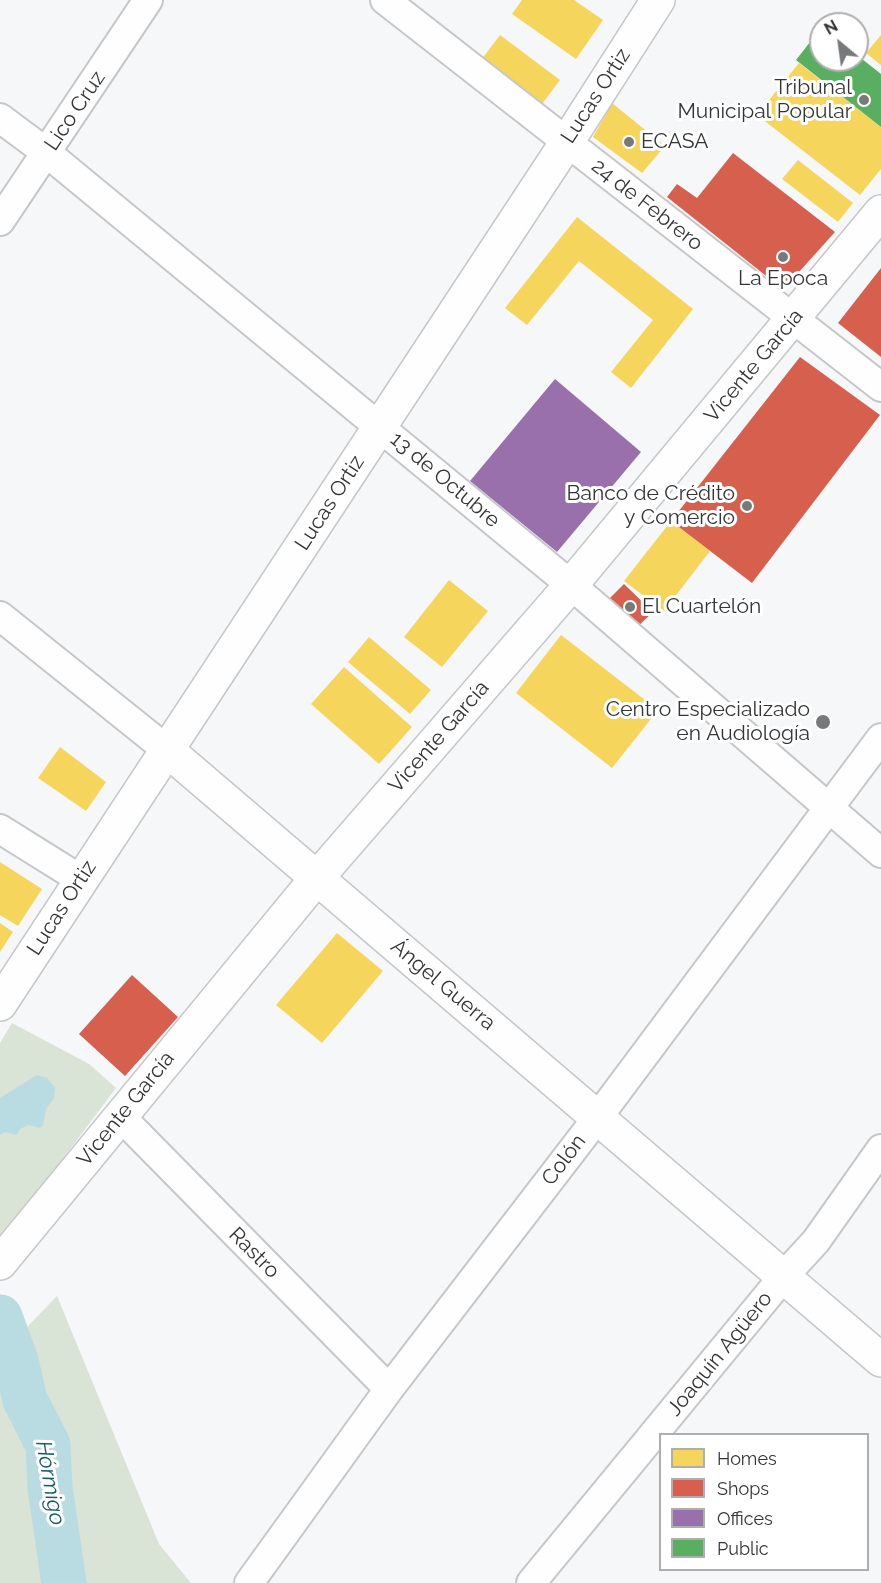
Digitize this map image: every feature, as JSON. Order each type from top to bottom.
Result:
[{"type":"main road","name":"Lucas Ortiz","points":[[0,1004],[658,0]]},
{"type":"main road","name":"Vicente García","points":[[0,1263],[316,879],[571,585],[881,212]]},
{"type":"main road","name":"Ángel Guerra","points":[[167,750],[881,1360]]},
{"type":"street","name":"Lico Cruz","points":[[0,221],[148,0]]},
{"type":"street","name":"24 de Febrero","points":[[385,0],[881,387]]},
{"type":"street","name":"13 de Octubre","points":[[0,118],[380,426],[571,585],[881,853]]},
{"type":"street","name":"Ángel Guerra","points":[[0,616],[167,750]]},
{"type":"street","name":"Colón","points":[[249,1583],[389,1389],[598,1117],[881,738]]},
{"type":"street","points":[[0,829],[80,879]]},
{"type":"street","name":"Rastro","points":[[120,1116],[389,1389]]},
{"type":"street","name":"Joaquín Agüero","points":[[531,1583],[784,1276],[816,1241],[881,1149]]},
{"type":"street","points":[[816,1241],[881,1175]]},
{"type":"shaded area","points":[[12,1023],[89,1064],[116,1088],[0,1242],[0,1043]]},
{"type":"shaded area","points":[[57,1296],[159,1544],[191,1583],[0,1583],[0,1355]]},
{"type":"water","points":[[37,1075],[47,1078],[55,1088],[54,1098],[46,1109],[43,1125],[40,1128],[28,1125],[20,1129],[17,1135],[5,1132],[0,1135],[0,1098]]},
{"type":"building: Homes","points":[[522,0],[574,0],[603,20],[576,59],[512,14]]},
{"type":"building: Homes","points":[[500,35],[560,80],[539,108],[479,63]]},
{"type":"building: Homes","points":[[881,35],[881,65],[869,55],[869,49]]},
{"type":"building: Homes","points":[[799,63],[881,127],[881,169],[860,195],[757,115]]},
{"type":"building: Homes","name":"ECASA","points":[[612,103],[665,146],[642,173],[593,137]]},
{"type":"building: Homes","points":[[798,160],[853,203],[838,222],[782,179]]},
{"type":"building: Homes","points":[[577,217],[693,309],[631,388],[611,372],[653,320],[579,261],[527,325],[505,308]]},
{"type":"building: Homes","points":[[671,521],[710,551],[664,611],[624,581]]},
{"type":"building: Homes","points":[[449,580],[488,611],[442,667],[404,637]]},
{"type":"building: Homes","points":[[561,635],[658,710],[612,768],[516,693]]},
{"type":"building: Homes","points":[[369,637],[431,690],[410,714],[348,662]]},
{"type":"building: Homes","points":[[344,667],[412,727],[379,764],[311,704]]},
{"type":"building: Homes","points":[[60,747],[106,782],[86,811],[38,778]]},
{"type":"building: Homes","points":[[0,862],[42,889],[18,926],[0,915]]},
{"type":"building: Homes","points":[[0,923],[13,932],[0,952]]},
{"type":"building: Homes","points":[[337,933],[383,971],[322,1043],[276,1005]]},
{"type":"building: Shops","points":[[733,153],[835,232],[790,282],[775,283],[667,197],[677,184],[697,198]]},
{"type":"building: Shops","points":[[881,268],[881,357],[838,323]]},
{"type":"building: Shops","points":[[800,357],[880,415],[752,583],[671,521]]},
{"type":"building: Shops","name":"El Cuartelón","points":[[624,584],[653,612],[635,629],[606,602]]},
{"type":"building: Shops","points":[[132,975],[178,1017],[125,1076],[79,1034]]},
{"type":"building: Offices","points":[[555,379],[641,452],[557,552],[470,481]]},
{"type":"building: Public","name":"Tribunal Municipal Popular","points":[[809,43],[809,70],[796,60]]},
{"type":"building: Public","name":"Tribunal Municipal Popular","points":[[869,64],[881,74],[881,127],[811,72],[869,72]]},
{"type":"waterway","name":"Hórmigo","points":[[0,1317],[16,1361],[25,1400],[48,1445],[50,1488],[64,1583]]},
{"type":"place","name":"Tribunal Municipal Popular","points":[[864,100]]},
{"type":"place","name":"ECASA","points":[[629,142]]},
{"type":"place","name":"La Epoca","points":[[783,257]]},
{"type":"place","name":"Banco de Crédito y Comercio","points":[[747,506]]},
{"type":"place","name":"El Cuartelón","points":[[630,607]]},
{"type":"place","name":"Centro Especializado en Audiología","points":[[823,722]]}]
